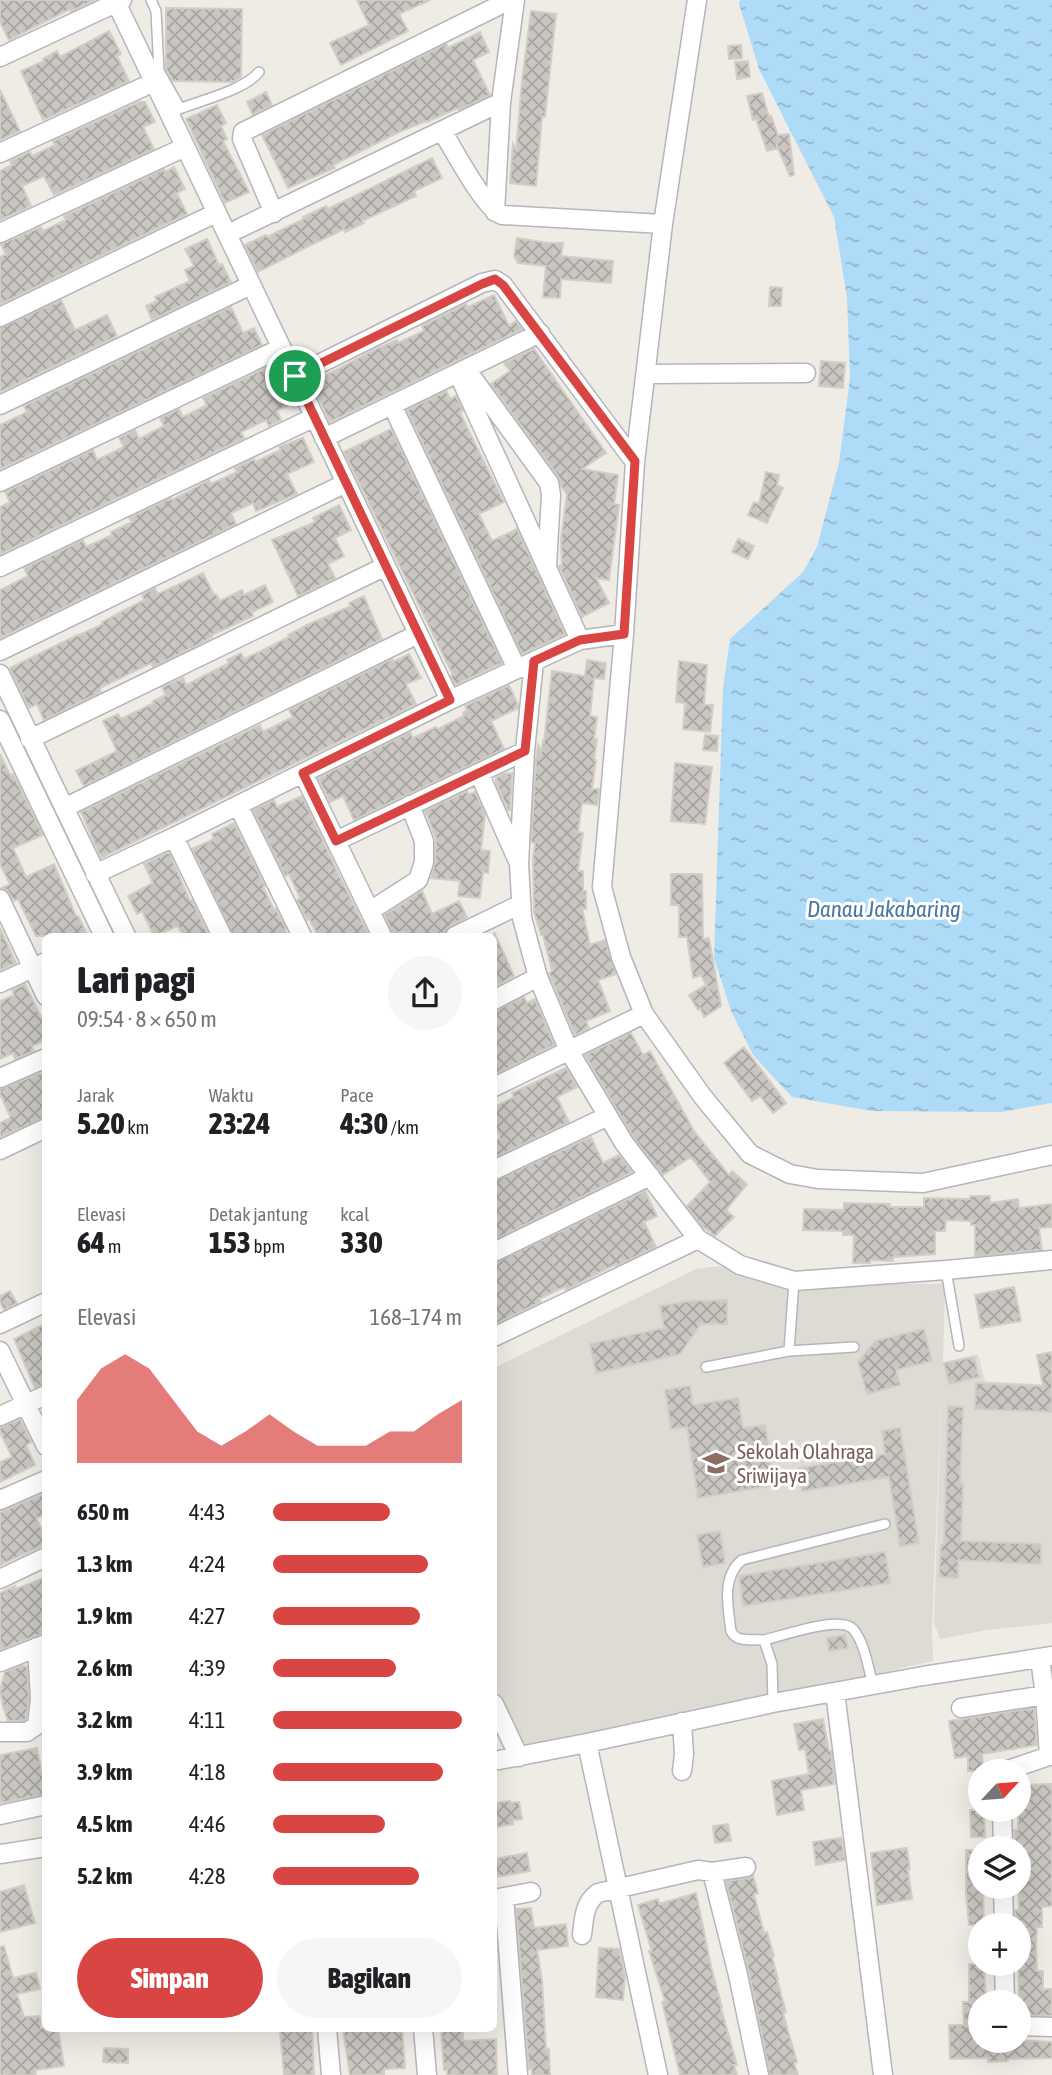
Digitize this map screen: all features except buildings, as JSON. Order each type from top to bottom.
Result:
[{"type":"street","points":[[495,212],[501,102],[513,0]]},
{"type":"street","points":[[274,213],[242,139],[243,132],[513,0]]},
{"type":"street","points":[[697,0],[663,224],[635,461],[624,634],[602,887],[621,957],[644,1014],[703,1097],[750,1154],[790,1174],[818,1179],[923,1183],[1052,1155]]},
{"type":"street","points":[[0,57],[118,1],[154,82],[174,111],[185,147],[450,700]]},
{"type":"street","points":[[0,153],[154,82]]},
{"type":"street","points":[[238,229],[501,102]]},
{"type":"street","points":[[442,131],[495,212],[511,217],[663,224]]},
{"type":"street","points":[[0,233],[185,147]]},
{"type":"street","points":[[0,317],[216,212]]},
{"type":"street","points":[[295,376],[495,279],[503,285],[540,333],[635,461]]},
{"type":"street","points":[[0,405],[251,285]]},
{"type":"street","points":[[324,438],[540,333]]},
{"type":"street","points":[[0,482],[281,348]]},
{"type":"street","points":[[462,371],[549,483],[551,495],[547,569]]},
{"type":"street","points":[[462,371],[580,640]]},
{"type":"street","points":[[646,374],[806,373]]},
{"type":"street","points":[[392,405],[517,669]]},
{"type":"street","points":[[0,567],[314,418]]},
{"type":"street","points":[[0,651],[346,483]]},
{"type":"street","points":[[30,739],[386,566]]},
{"type":"street","points":[[64,808],[418,634]]},
{"type":"street","points":[[95,874],[450,700],[580,640],[624,634]]},
{"type":"street","points":[[534,661],[525,751],[519,863],[522,918],[538,977],[569,1051],[624,1143],[698,1239],[740,1265],[794,1281],[1052,1260]]},
{"type":"street","points":[[0,674],[124,933]]},
{"type":"street","points":[[0,720],[102,933]]},
{"type":"street","points":[[336,841],[525,751]]},
{"type":"street","points":[[479,772],[519,863]]},
{"type":"street","points":[[303,773],[381,933]]},
{"type":"street","points":[[238,805],[301,933]]},
{"type":"street","points":[[370,911],[418,880],[424,862],[424,841],[411,805]]},
{"type":"street","points":[[174,837],[221,933]]},
{"type":"street","points":[[0,899],[39,965],[0,983]]},
{"type":"street","points":[[461,933],[521,904]]},
{"type":"street","points":[[497,998],[538,977]]},
{"type":"street","points":[[497,1086],[644,1014]]},
{"type":"street","points":[[0,1078],[42,1060]]},
{"type":"street","points":[[497,1169],[608,1116]]},
{"type":"street","points":[[0,1150],[42,1130]]},
{"type":"street","points":[[497,1251],[650,1176]]},
{"type":"street","points":[[497,1336],[698,1239]]},
{"type":"street","points":[[0,1324],[42,1304]]},
{"type":"street","points":[[0,1351],[42,1438]]},
{"type":"street","points":[[0,1416],[42,1397]]},
{"type":"street","points":[[0,1500],[42,1482]]},
{"type":"street","points":[[0,1579],[42,1559]]},
{"type":"street","points":[[0,1662],[41,1646],[37,1725],[27,1732],[0,1732]]},
{"type":"street","points":[[497,1757],[519,1757],[587,1744],[773,1703],[1046,1658],[1050,1756],[1031,1762]]},
{"type":"street","points":[[835,1692],[883,2075]]},
{"type":"street","points":[[961,1708],[1049,1695]]},
{"type":"street","points":[[497,1710],[519,1757]]},
{"type":"street","points":[[682,1722],[682,1771]]},
{"type":"street","points":[[587,1744],[658,2075]]},
{"type":"street","points":[[0,1815],[42,1806]]},
{"type":"street","points":[[0,1854],[42,1848]]},
{"type":"street","points":[[582,1935],[586,1908],[598,1893],[698,1871],[712,1872],[746,1867]]},
{"type":"street","points":[[712,1872],[759,2075]]},
{"type":"street","points":[[518,2075],[499,1898],[531,1892]]},
{"type":"street","points":[[1031,2026],[1052,2027]]},
{"type":"street","points":[[327,2032],[331,2075]]},
{"type":"street","points":[[422,2032],[427,2075]]},
{"type":"lane","points":[[151,0],[156,11],[159,71],[174,111],[240,87],[251,81],[259,72]]},
{"type":"lane","points":[[946,1270],[959,1346]]},
{"type":"lane","points":[[789,1351],[794,1281]]},
{"type":"lane","points":[[706,1367],[789,1351],[854,1347]]},
{"type":"lane","points":[[873,1685],[863,1647],[854,1629],[845,1623],[827,1624],[764,1640],[738,1639],[733,1635],[727,1589],[732,1572],[742,1560],[885,1524]]},
{"type":"lane","points":[[764,1640],[772,1664],[773,1703]]},
{"type":"shaded area","name":"Sekolah Olahraga Sriwijaya","points":[[719,1266],[784,1286],[809,1289],[866,1284],[943,1284],[943,1363],[978,1354],[985,1381],[1052,1385],[1052,1623],[987,1630],[940,1639],[934,1623],[942,1374],[932,1629],[933,1661],[589,1739],[525,1748],[521,1746],[497,1694],[497,1367],[696,1269]]},
{"type":"water","name":"Danau Jakabaring","points":[[740,0],[1052,0],[1052,1103],[1001,1112],[872,1111],[792,1097],[753,1055],[731,1011],[714,958],[723,688],[730,639],[803,572],[817,547],[839,463],[850,378],[847,298],[834,217],[759,69]]},
{"type":"place","name":"Sekolah Olahraga Sriwijaya","points":[[716,1463]]},
{"type":"route","points":[[495,279],[503,285],[540,333],[635,461],[624,634],[580,640],[534,661],[525,751],[336,841],[303,773],[450,700],[295,376],[495,279]]}]
